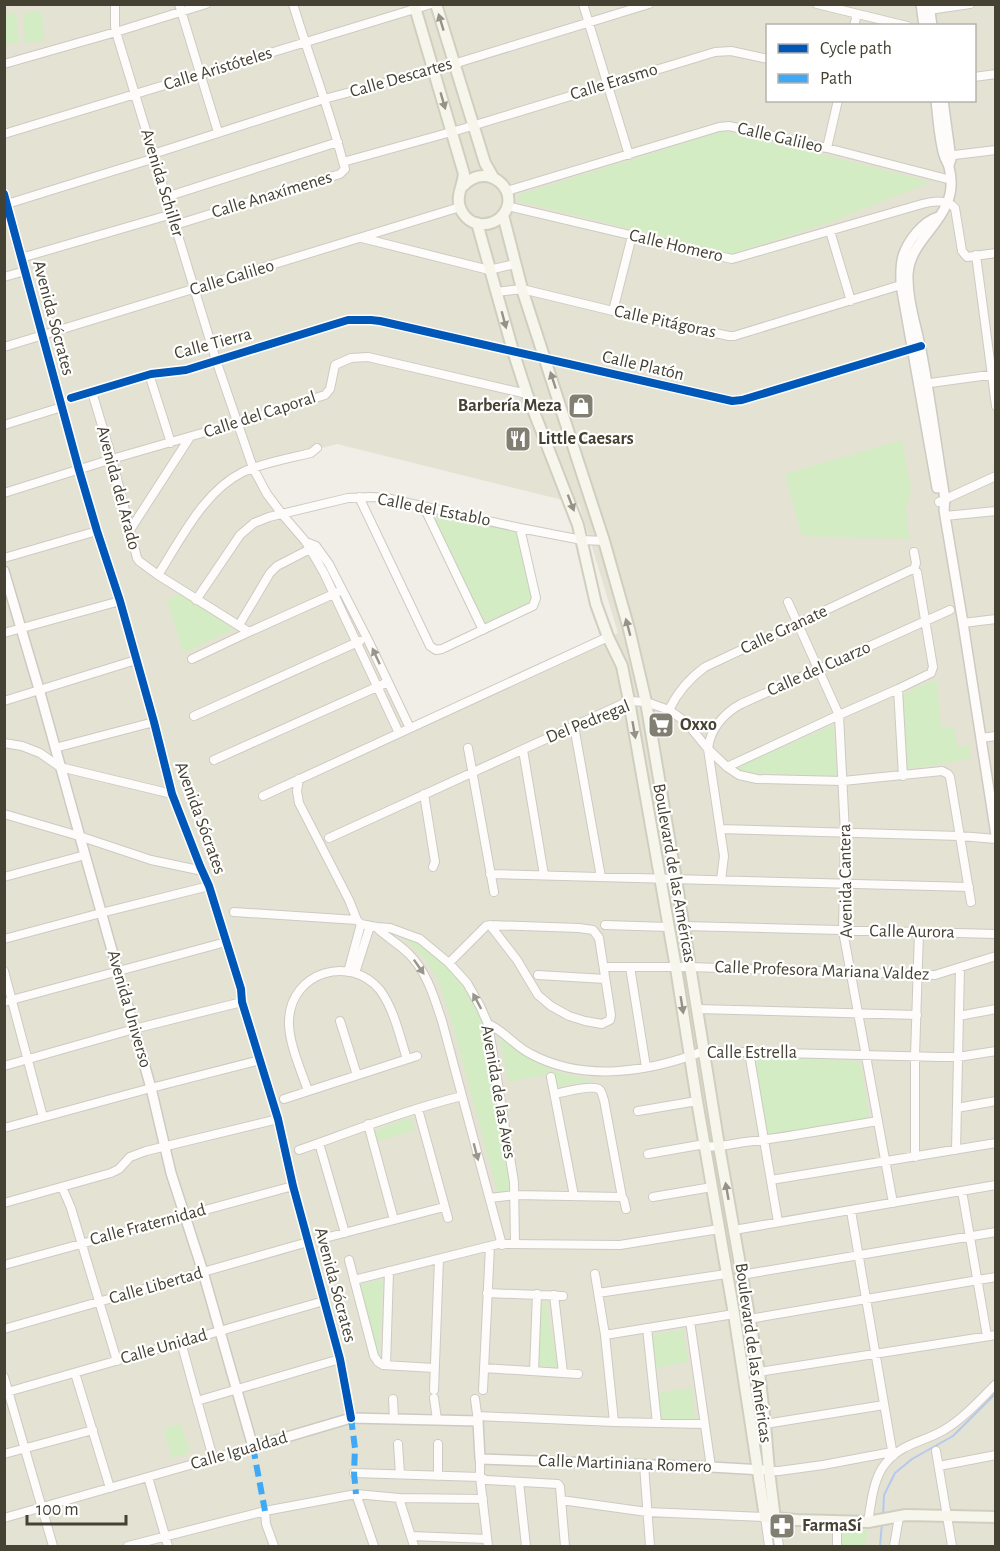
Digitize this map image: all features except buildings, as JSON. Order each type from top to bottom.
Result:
[{"type":"main road","points":[[434,4],[485,163],[493,177]]},
{"type":"main road","points":[[414,7],[457,131],[464,174],[459,199],[460,207],[464,215],[477,224],[487,224],[497,220],[505,211]]},
{"type":"main road","points":[[463,186],[475,176],[483,175],[493,177],[503,184],[507,191]]},
{"type":"main road","name":"Boulevard de las Américas","points":[[507,191],[505,211],[515,264],[604,541],[646,702],[719,1146],[759,1372],[765,1424],[763,1470]]},
{"type":"main road","name":"Boulevard de las Américas","points":[[477,224],[527,394],[575,514],[596,604],[622,666],[770,1518]]},
{"type":"main road","points":[[622,666],[637,662]]},
{"type":"main road","points":[[770,1518],[873,1521],[906,1515],[996,1517]]},
{"type":"street","name":"Avenida Schiller","points":[[115,4],[116,32],[216,360],[253,468],[263,489],[282,514],[329,564],[338,592]]},
{"type":"street","points":[[4,64],[116,32],[180,8],[206,4]]},
{"type":"street","points":[[293,4],[343,162]]},
{"type":"street","name":"Calle Aristóteles","points":[[4,134],[414,7],[434,4]]},
{"type":"street","points":[[583,4],[629,155]]},
{"type":"street","name":"Calle Descartes","points":[[7,204],[154,156],[218,132],[324,99],[434,70],[649,4]]},
{"type":"street","points":[[817,4],[900,24]]},
{"type":"street","points":[[921,4],[924,24]]},
{"type":"street","points":[[932,24],[929,7],[970,4]]},
{"type":"street","points":[[180,8],[218,132]]},
{"type":"street","points":[[854,24],[857,14]]},
{"type":"street","name":"Calle Erasmo","points":[[457,131],[721,51],[766,59]]},
{"type":"street","points":[[976,77],[996,74]]},
{"type":"street","points":[[827,148],[838,102]]},
{"type":"street","points":[[936,102],[948,159]]},
{"type":"street","points":[[720,830],[996,837],[963,623],[902,264],[908,245],[921,229],[934,218],[939,217],[948,202],[951,180],[943,102]]},
{"type":"street","name":"Calle Galileo","points":[[507,191],[725,126],[827,148],[951,180]]},
{"type":"street","name":"Calle Anaxímenes","points":[[175,225],[340,174],[345,169],[343,162],[457,131]]},
{"type":"street","points":[[166,197],[338,142]]},
{"type":"street","points":[[948,159],[996,150]]},
{"type":"street","name":"Avenida Sócrates","points":[[4,194],[7,215],[25,271],[79,470],[120,601],[172,794],[209,886],[278,1119],[293,1186],[340,1359],[351,1419]]},
{"type":"street","points":[[948,202],[955,208],[963,253],[967,257],[996,254]]},
{"type":"street","name":"Calle Homero","points":[[505,211],[632,236],[732,259],[922,204],[948,202]]},
{"type":"street","name":"Calle Galileo","points":[[4,347],[460,207]]},
{"type":"street","points":[[21,258],[172,214]]},
{"type":"street","points":[[830,231],[851,301]]},
{"type":"street","points":[[613,311],[632,236]]},
{"type":"street","points":[[361,238],[489,270],[515,264]]},
{"type":"street","points":[[976,255],[994,374],[996,406]]},
{"type":"street","points":[[4,278],[25,271]]},
{"type":"street","name":"Calle Pitágoras","points":[[496,292],[522,289],[734,336],[905,284]]},
{"type":"street","name":"Calle Platón","points":[[362,319],[380,321],[737,401],[917,347]]},
{"type":"street","name":"Calle Tierra","points":[[71,398],[148,375],[186,370],[348,320],[362,319]]},
{"type":"street","name":"Calle del Caporal","points":[[4,493],[237,423],[327,393],[335,365],[357,357],[391,361],[527,394]]},
{"type":"street","points":[[923,384],[994,374]]},
{"type":"street","points":[[148,375],[171,443]]},
{"type":"street","name":"Avenida del Arado","points":[[92,392],[137,558],[158,575],[249,632]]},
{"type":"street","points":[[4,425],[62,407]]},
{"type":"street","points":[[130,530],[190,437]]},
{"type":"street","points":[[158,575],[204,504],[231,478],[253,468],[311,453],[317,448]]},
{"type":"street","points":[[943,507],[996,476]]},
{"type":"street","points":[[360,497],[433,649],[439,650],[483,630],[530,608],[536,602],[520,528]]},
{"type":"street","name":"Calle del Establo","points":[[196,600],[240,535],[254,523],[262,519],[348,498],[386,498],[520,528],[582,540],[604,541]]},
{"type":"street","points":[[424,507],[483,630]]},
{"type":"street","points":[[943,507],[996,511]]},
{"type":"street","points":[[4,558],[97,531]]},
{"type":"street","points":[[239,625],[270,573],[277,566],[313,548]]},
{"type":"street","points":[[727,767],[929,675],[932,671],[914,552]]},
{"type":"street","name":"Calle Granate","points":[[669,710],[692,677],[705,667],[915,570]]},
{"type":"street","name":"Avenida Universo","points":[[4,571],[22,627],[151,1088],[171,1173],[203,1272],[253,1447]]},
{"type":"street","points":[[338,592],[367,638],[410,728]]},
{"type":"street","points":[[192,659],[338,592]]},
{"type":"street","points":[[338,592],[357,642],[399,733]]},
{"type":"street","points":[[4,633],[120,601]]},
{"type":"street","name":"Avenida Cantera","points":[[788,602],[839,715],[845,833],[843,931],[893,1203]]},
{"type":"street","name":"Calle del Cuarzo","points":[[708,749],[716,727],[733,708],[950,610]]},
{"type":"street","points":[[963,623],[996,619]]},
{"type":"street","points":[[263,796],[608,637]]},
{"type":"street","points":[[194,716],[367,638]]},
{"type":"street","points":[[4,701],[136,660]]},
{"type":"street","points":[[214,760],[388,682]]},
{"type":"street","points":[[898,689],[903,776]]},
{"type":"street","name":"Del Pedregal","points":[[329,838],[629,700],[646,702],[669,710],[686,722],[708,749],[739,775],[757,778],[843,781],[942,771],[951,777],[960,836]]},
{"type":"street","points":[[55,748],[154,722]]},
{"type":"street","points":[[574,726],[601,877]]},
{"type":"street","points":[[981,738],[996,736]]},
{"type":"street","points":[[4,743],[22,746],[40,753],[60,767],[172,794]]},
{"type":"street","points":[[468,748],[494,892]]},
{"type":"street","points":[[708,749],[724,856],[721,880]]},
{"type":"street","points":[[523,750],[544,875]]},
{"type":"street","points":[[298,779],[299,803],[359,922],[351,973]]},
{"type":"street","points":[[424,794],[435,862],[432,867]]},
{"type":"street","points":[[4,814],[151,860],[203,871]]},
{"type":"street","points":[[960,836],[971,902]]},
{"type":"street","points":[[4,877],[85,855]]},
{"type":"street","points":[[490,874],[969,887]]},
{"type":"street","points":[[4,939],[209,886]]},
{"type":"street","name":"Avenida de las Aves","points":[[234,912],[359,922],[373,927],[409,954],[423,971],[442,1021],[502,1245]]},
{"type":"street","points":[[449,963],[483,928],[490,925],[593,930],[599,938],[610,1020],[604,1024],[594,1023],[569,1016],[551,1006],[538,995],[518,960],[490,925]]},
{"type":"street","points":[[605,925],[668,927]]},
{"type":"street","name":"Calle Aurora","points":[[684,926],[996,934]]},
{"type":"street","points":[[351,973],[373,927]]},
{"type":"street","name":"Avenida de las Aves","points":[[373,927],[390,927],[420,939],[449,963],[472,992],[488,1024],[510,1152],[515,1194],[515,1244]]},
{"type":"street","points":[[915,1157],[915,1056],[920,932]]},
{"type":"street","points":[[9,1001],[226,942]]},
{"type":"street","name":"Calle Profesora Mariana Valdez","points":[[609,967],[851,971],[935,975],[996,956]]},
{"type":"street","points":[[630,967],[646,1067]]},
{"type":"street","points":[[956,1150],[960,968]]},
{"type":"street","points":[[4,971],[9,1001],[28,1059],[43,1117]]},
{"type":"street","points":[[308,1091],[289,1030],[289,1019],[293,999],[301,987],[317,976],[333,971],[351,973],[371,981],[384,997],[407,1059]]},
{"type":"street","points":[[538,975],[605,979]]},
{"type":"street","points":[[4,1066],[134,1029],[242,1002]]},
{"type":"street","points":[[697,1009],[916,1015]]},
{"type":"street","points":[[959,1016],[996,1009]]},
{"type":"street","points":[[340,1021],[357,1075]]},
{"type":"street","name":"Calle Estrella","points":[[488,1024],[518,1046],[548,1062],[596,1072],[674,1062],[704,1051],[958,1057],[996,1051]]},
{"type":"street","points":[[749,1052],[778,1222]]},
{"type":"street","points":[[284,1099],[417,1056]]},
{"type":"street","points":[[4,1128],[260,1060]]},
{"type":"street","points":[[551,1077],[574,1196]]},
{"type":"street","points":[[555,1094],[591,1088],[601,1091],[626,1209]]},
{"type":"street","points":[[299,1149],[368,1124],[462,1096]]},
{"type":"street","points":[[638,1110],[697,1101]]},
{"type":"street","points":[[957,1108],[996,1101]]},
{"type":"street","points":[[418,1109],[447,1218]]},
{"type":"street","points":[[4,1203],[111,1173],[119,1169],[135,1154],[278,1119]]},
{"type":"street","points":[[648,1154],[699,1145],[719,1146],[764,1140],[878,1121]]},
{"type":"street","points":[[368,1124],[394,1220]]},
{"type":"street","points":[[319,1143],[345,1233]]},
{"type":"street","points":[[771,1180],[996,1143]]},
{"type":"street","points":[[734,1230],[996,1185]]},
{"type":"street","points":[[63,1186],[117,1361]]},
{"type":"street","name":"Calle Fraternidad","points":[[4,1265],[293,1186]]},
{"type":"street","points":[[653,1197],[712,1187]]},
{"type":"street","points":[[759,1372],[991,1336],[962,1191]]},
{"type":"street","points":[[490,1198],[515,1194],[622,1197]]},
{"type":"street","points":[[321,1239],[444,1207]]},
{"type":"street","points":[[851,1211],[893,1454]]},
{"type":"street","points":[[354,1280],[490,1246],[515,1244],[614,1246],[719,1229]]},
{"type":"street","points":[[741,1275],[996,1232]]},
{"type":"street","name":"Calle Libertad","points":[[4,1329],[308,1242]]},
{"type":"street","points":[[483,1390],[490,1246]]},
{"type":"street","points":[[437,1420],[434,1368],[439,1259]]},
{"type":"street","points":[[349,1260],[374,1356],[378,1362],[386,1365],[434,1368]]},
{"type":"street","points":[[386,1365],[389,1271]]},
{"type":"street","points":[[595,1274],[605,1335],[614,1422]]},
{"type":"street","points":[[598,1293],[726,1274]]},
{"type":"street","points":[[750,1319],[996,1277]]},
{"type":"street","points":[[488,1293],[563,1296]]},
{"type":"street","points":[[534,1371],[537,1294]]},
{"type":"street","points":[[554,1295],[563,1373]]},
{"type":"street","name":"Calle Unidad","points":[[7,1393],[324,1301]]},
{"type":"street","points":[[605,1335],[734,1314]]},
{"type":"street","points":[[690,1321],[711,1467]]},
{"type":"street","points":[[647,1328],[657,1423]]},
{"type":"street","points":[[181,1342],[213,1458]]},
{"type":"street","points":[[197,1401],[340,1359]]},
{"type":"street","points":[[484,1368],[578,1374]]},
{"type":"street","points":[[75,1373],[110,1488]]},
{"type":"street","points":[[4,1377],[53,1546]]},
{"type":"street","points":[[873,1521],[879,1475],[893,1454],[952,1425],[996,1384]]},
{"type":"street","points":[[393,1399],[394,1419]]},
{"type":"street","points":[[411,1536],[488,1543],[480,1477],[475,1399]]},
{"type":"street","points":[[765,1424],[884,1405]]},
{"type":"street","name":"Calle Igualdad","points":[[4,1518],[351,1419],[477,1419]]},
{"type":"street","points":[[477,1419],[704,1424]]},
{"type":"street","points":[[4,1454],[93,1430]]},
{"type":"street","points":[[398,1444],[400,1474]]},
{"type":"street","points":[[438,1444],[438,1476]]},
{"type":"street","points":[[936,1451],[952,1546]]},
{"type":"street","points":[[763,1470],[779,1471],[893,1454]]},
{"type":"street","points":[[939,1466],[996,1455]]},
{"type":"street","name":"Calle Martiniana Romero","points":[[480,1459],[763,1470]]},
{"type":"street","points":[[644,1465],[650,1546]]},
{"type":"street","points":[[354,1473],[480,1477],[486,1480],[556,1483],[560,1487],[565,1546]]},
{"type":"street","points":[[148,1477],[168,1546]]},
{"type":"street","points":[[519,1482],[526,1546]]},
{"type":"street","points":[[128,1546],[265,1511],[356,1494],[399,1498],[483,1499]]},
{"type":"street","points":[[356,1494],[374,1546]]},
{"type":"street","points":[[399,1498],[414,1546]]},
{"type":"street","points":[[561,1500],[647,1512],[770,1518]]},
{"type":"street","points":[[265,1511],[266,1524],[274,1546]]},
{"type":"street","points":[[894,1517],[894,1546]]},
{"type":"street","name":"Boulevard de las Américas","points":[[769,1546],[770,1518]]},
{"type":"street","name":"Boulevard de las Américas","points":[[770,1518],[779,1546]]},
{"type":"street","points":[[837,1521],[837,1546]]},
{"type":"shaded area","points":[[5,5],[995,5],[995,1546],[5,1546]],"holes":[[[337,444],[579,504],[618,633],[406,730],[327,562],[266,491],[254,467]]]},
{"type":"green space","points":[[42,11],[44,41],[25,43],[23,13]]},
{"type":"green space","points":[[16,13],[19,43],[5,44],[5,14]]},
{"type":"green space","points":[[723,131],[931,182],[833,221],[732,254],[518,201],[518,195]]},
{"type":"green space","points":[[902,440],[911,491],[906,508],[909,539],[802,536],[785,474]]},
{"type":"green space","points":[[435,512],[521,533],[532,601],[484,624],[433,516]]},
{"type":"green space","points":[[180,593],[234,629],[184,653],[167,601]]},
{"type":"green space","points":[[929,682],[937,682],[941,728],[954,727],[957,747],[969,746],[971,758],[907,769],[903,694]]},
{"type":"green space","points":[[833,725],[837,776],[738,772],[733,769]]},
{"type":"green space","points":[[398,935],[410,937],[455,969],[483,1009],[514,1189],[509,1193],[502,1194],[497,1190],[453,1025],[439,982],[427,961]]},
{"type":"green space","points":[[499,1035],[521,1053],[543,1066],[567,1075],[595,1080],[557,1087],[554,1073],[509,1082]]},
{"type":"green space","points":[[752,1058],[860,1061],[870,1119],[764,1136]]},
{"type":"green space","points":[[411,1117],[415,1131],[377,1141],[374,1131]]},
{"type":"green space","points":[[383,1281],[379,1356],[359,1285]]},
{"type":"green space","points":[[545,1301],[558,1367],[540,1366],[538,1363],[542,1304]]},
{"type":"green space","points":[[683,1330],[688,1362],[653,1368],[648,1335]]},
{"type":"green space","points":[[692,1388],[695,1419],[659,1420],[656,1393]]},
{"type":"green space","points":[[181,1424],[190,1453],[172,1458],[164,1429]]},
{"type":"green space","points":[[834,1527],[868,1529],[865,1546],[833,1546]]},
{"type":"waterway","points":[[883,1517],[884,1495],[895,1473],[912,1459],[953,1436],[996,1393]]},
{"type":"waterway","points":[[880,1546],[882,1523]]},
{"type":"marked path","points":[[351,1418],[355,1448],[356,1494]]},
{"type":"marked path","points":[[253,1447],[265,1511]]},
{"type":"cycle path","points":[[4,194],[79,470],[120,601],[172,794],[209,886],[278,1119],[293,1186],[340,1359],[351,1418]]},
{"type":"cycle path","points":[[71,398],[151,374],[186,370],[348,320],[380,321],[732,401],[742,400],[921,346]]},
{"type":"place","name":"Barbería Meza","points":[[581,406]]},
{"type":"place","name":"Little Caesars","points":[[518,439]]},
{"type":"place","name":"Oxxo","points":[[661,725]]},
{"type":"place","name":"FarmaSí","points":[[782,1526]]}]
